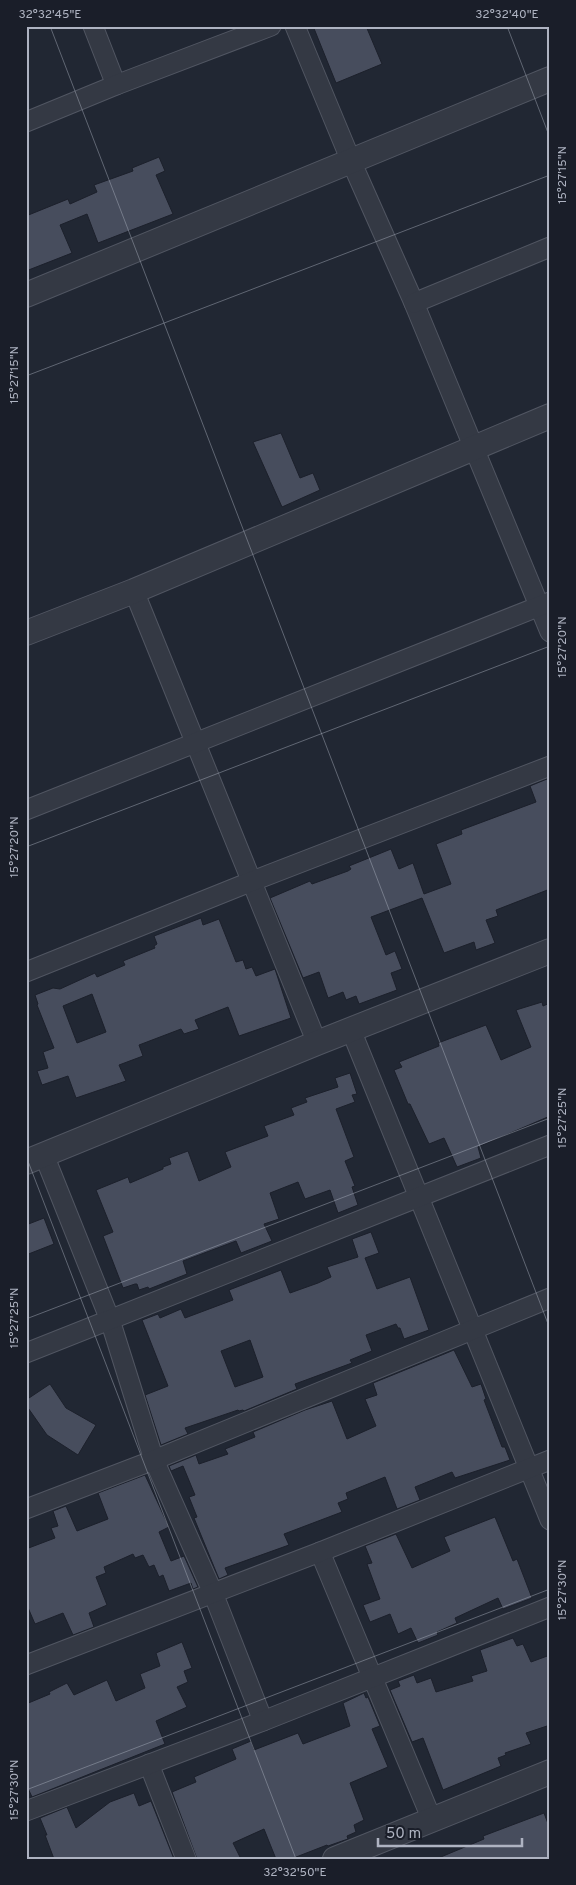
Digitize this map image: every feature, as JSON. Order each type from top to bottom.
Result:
[{"type":"street","points":[[93,26],[116,85]]},
{"type":"street","points":[[26,122],[116,85],[271,26]]},
{"type":"street","points":[[295,26],[351,161],[414,303],[473,447],[545,604],[550,632]]},
{"type":"street","points":[[26,295],[550,79]]},
{"type":"street","points":[[414,303],[550,247]]},
{"type":"street","points":[[26,633],[134,591],[550,416]]},
{"type":"street","points":[[134,591],[317,1044]]},
{"type":"street","points":[[26,810],[545,604]]},
{"type":"street","points":[[26,972],[250,882],[550,766]]},
{"type":"street","points":[[263,1722],[213,1593],[154,1460],[110,1320],[35,1158],[550,951]]},
{"type":"street","points":[[351,1030],[550,1520]]},
{"type":"street","points":[[26,1353],[550,1145]]},
{"type":"street","points":[[26,1509],[154,1460],[550,1298]]},
{"type":"street","points":[[26,1665],[320,1552],[550,1460]]},
{"type":"street","points":[[320,1552],[432,1820]]},
{"type":"street","points":[[26,1812],[263,1722],[550,1607]]},
{"type":"street","points":[[149,1764],[186,1859]]},
{"type":"street","points":[[335,1859],[550,1772]]},
{"type":"building","points":[[313,26],[366,26],[382,64],[336,83]]},
{"type":"building","points":[[159,157],[165,171],[156,175],[173,214],[98,243],[87,214],[60,225],[72,253],[26,271],[26,216],[68,199],[70,204],[97,192],[94,185],[133,171],[132,168]]},
{"type":"building","points":[[281,433],[300,478],[313,473],[320,490],[282,507],[253,442]]},
{"type":"building","points":[[547,779],[550,788],[550,889],[496,910],[498,916],[486,920],[495,943],[476,950],[474,942],[444,953],[422,898],[371,917],[386,955],[395,951],[402,969],[391,973],[397,990],[359,1004],[356,996],[346,1000],[343,992],[328,998],[319,972],[303,978],[270,898],[310,881],[312,884],[348,871],[351,869],[349,866],[391,849],[399,869],[413,863],[424,894],[451,884],[436,844],[462,834],[461,830],[536,802],[530,786]]},
{"type":"building","points":[[201,918],[203,925],[219,919],[236,962],[243,960],[246,969],[252,967],[256,976],[275,969],[291,1018],[239,1036],[228,1007],[195,1020],[199,1029],[184,1034],[181,1029],[139,1045],[143,1056],[119,1065],[126,1081],[76,1098],[68,1076],[42,1085],[37,1071],[48,1068],[43,1052],[54,1048],[35,995],[53,988],[60,989],[95,973],[97,977],[125,965],[123,961],[155,948],[154,946],[157,944],[154,936]],"holes":[[[92,994],[106,1032],[77,1043],[63,1006]]]},
{"type":"building","points":[[542,1002],[543,1006],[550,1003],[550,1116],[478,1147],[481,1158],[457,1167],[444,1138],[429,1144],[410,1104],[408,1104],[394,1070],[402,1067],[399,1062],[439,1046],[438,1043],[486,1025],[501,1060],[531,1047],[516,1010]]},
{"type":"building","points":[[350,1073],[357,1094],[352,1095],[355,1102],[336,1109],[354,1157],[345,1161],[355,1186],[352,1187],[358,1205],[338,1213],[330,1190],[305,1199],[298,1182],[270,1193],[279,1219],[264,1224],[272,1241],[241,1253],[236,1241],[183,1261],[187,1274],[149,1289],[148,1287],[139,1290],[137,1284],[123,1288],[103,1236],[113,1232],[96,1190],[128,1177],[130,1183],[163,1169],[163,1167],[171,1164],[169,1158],[188,1151],[199,1181],[231,1167],[225,1152],[268,1136],[264,1126],[294,1115],[291,1108],[307,1102],[305,1098],[338,1087],[335,1078]]},
{"type":"building","points":[[44,1218],[54,1244],[26,1255],[26,1225]]},
{"type":"building","points":[[371,1232],[379,1253],[365,1258],[377,1289],[410,1277],[429,1330],[404,1339],[400,1328],[396,1324],[366,1335],[372,1351],[350,1360],[352,1363],[295,1384],[297,1389],[244,1411],[238,1410],[185,1428],[188,1434],[161,1445],[145,1395],[168,1386],[142,1320],[158,1314],[160,1318],[181,1309],[185,1318],[233,1300],[229,1290],[281,1270],[290,1293],[318,1283],[331,1277],[327,1267],[358,1257],[352,1239]],"holes":[[[250,1340],[263,1377],[235,1387],[221,1351]]]},
{"type":"building","points":[[454,1350],[472,1387],[481,1384],[486,1399],[484,1400],[502,1447],[505,1447],[510,1460],[455,1478],[452,1472],[415,1487],[420,1500],[397,1509],[385,1477],[346,1493],[348,1499],[338,1503],[342,1512],[284,1534],[289,1545],[225,1568],[228,1575],[219,1579],[194,1518],[197,1517],[189,1497],[195,1495],[183,1466],[171,1471],[169,1466],[196,1455],[199,1464],[228,1454],[225,1449],[255,1437],[253,1432],[332,1401],[347,1439],[376,1426],[365,1399],[377,1395],[373,1383]]},
{"type":"building","points":[[50,1384],[66,1408],[96,1425],[78,1455],[47,1435],[26,1405],[26,1400]]},
{"type":"building","points":[[145,1475],[169,1527],[159,1532],[171,1561],[184,1556],[198,1587],[193,1589],[191,1583],[169,1591],[163,1575],[159,1577],[154,1565],[149,1567],[143,1555],[135,1558],[133,1554],[104,1567],[106,1573],[96,1577],[107,1605],[89,1613],[94,1627],[73,1635],[63,1613],[35,1624],[26,1603],[26,1549],[55,1538],[51,1528],[58,1526],[53,1511],[66,1506],[77,1531],[108,1519],[98,1493]]},
{"type":"building","points":[[495,1517],[513,1561],[517,1559],[532,1598],[503,1609],[498,1598],[455,1618],[457,1623],[437,1632],[438,1635],[418,1643],[411,1628],[398,1634],[390,1614],[370,1622],[363,1605],[380,1599],[367,1564],[372,1563],[365,1546],[396,1534],[412,1568],[450,1551],[444,1537]]},
{"type":"building","points":[[513,1638],[517,1646],[523,1644],[531,1662],[550,1655],[550,1725],[526,1733],[531,1744],[505,1753],[506,1755],[498,1758],[501,1766],[443,1790],[423,1738],[412,1742],[390,1690],[400,1686],[398,1681],[414,1675],[417,1683],[431,1678],[436,1692],[473,1681],[471,1676],[487,1671],[480,1650]]},
{"type":"building","points":[[182,1642],[192,1668],[184,1671],[188,1682],[177,1687],[187,1707],[156,1721],[165,1744],[32,1797],[26,1784],[26,1704],[50,1694],[49,1692],[67,1683],[74,1695],[107,1680],[116,1701],[145,1688],[140,1674],[160,1666],[156,1653]]},
{"type":"building","points":[[364,1693],[366,1698],[368,1697],[380,1726],[372,1729],[388,1767],[350,1783],[364,1820],[354,1825],[356,1832],[347,1836],[348,1839],[291,1859],[276,1859],[264,1829],[233,1843],[241,1859],[197,1859],[172,1792],[196,1782],[194,1777],[236,1759],[232,1749],[251,1741],[254,1750],[298,1733],[303,1744],[350,1726],[343,1703]]},
{"type":"building","points":[[134,1793],[139,1806],[151,1801],[174,1859],[54,1859],[40,1818],[67,1807],[76,1828],[110,1802]]},
{"type":"building","points":[[544,1813],[550,1829],[550,1859],[436,1859],[484,1839],[483,1836]]}]
